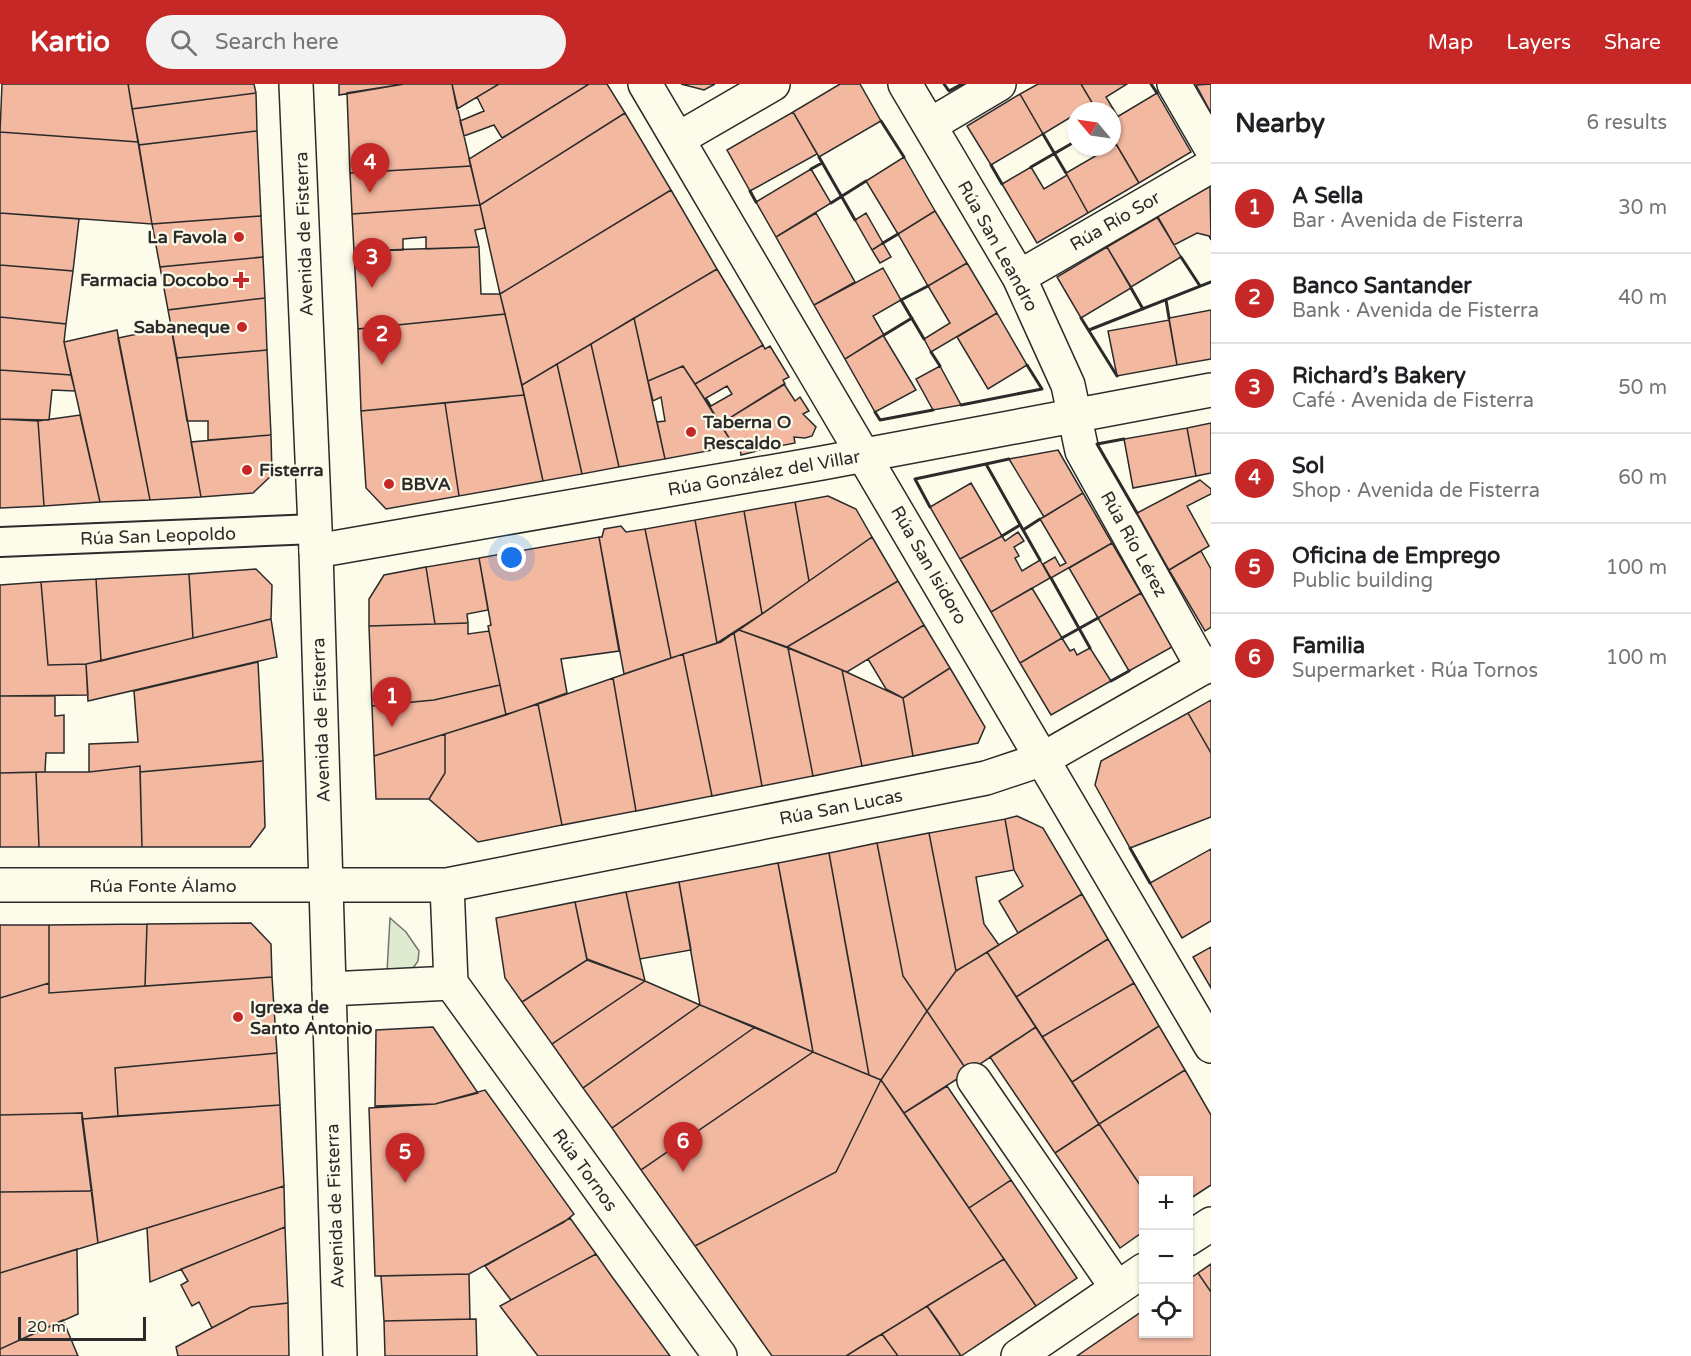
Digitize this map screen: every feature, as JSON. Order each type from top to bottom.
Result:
[{"type":"street","name":"Avenida de Fisterra","points":[[296,84],[316,540],[340,1356]]},
{"type":"street","name":"Rúa San Isidoro","points":[[645,84],[1211,1046]]},
{"type":"street","points":[[678,139],[773,84]]},
{"type":"street","name":"Rúa San Leandro","points":[[905,84],[1019,277],[1068,385],[1075,416]]},
{"type":"street","points":[[930,125],[999,84]]},
{"type":"street","points":[[1174,84],[1211,148]]},
{"type":"street","name":"Rúa Río Sor","points":[[1019,277],[1211,166]]},
{"type":"street","name":"Rúa González del Villar","points":[[316,540],[865,455],[1211,390]]},
{"type":"street","name":"Rúa Río Lérez","points":[[1075,416],[1082,451],[1207,666]]},
{"type":"street","name":"Rúa San Leopoldo","points":[[0,542],[316,540]]},
{"type":"street","name":"Rúa San Lucas","points":[[326,887],[447,885],[986,778],[1042,759],[1207,666]]},
{"type":"street","name":"Rúa Fonte Álamo","points":[[0,885],[326,887]]},
{"type":"street","points":[[329,988],[450,983],[447,885]]},
{"type":"street","name":"Rúa Tornos","points":[[450,983],[720,1356]]},
{"type":"street","points":[[974,1080],[1117,1288]]},
{"type":"street","points":[[1193,1236],[1211,1224]]},
{"type":"street","points":[[1018,1356],[1139,1273]]},
{"type":"green space","points":[[390,918],[406,932],[419,951],[418,961],[411,971],[387,972]]},
{"type":"building","points":[[2,84],[128,84],[138,142],[0,132]]},
{"type":"building","points":[[128,84],[254,84],[256,93],[132,109]]},
{"type":"building","points":[[339,84],[404,84],[339,95]]},
{"type":"building","points":[[404,84],[452,84],[471,166],[350,173],[347,93]]},
{"type":"building","points":[[452,84],[499,84],[457,109]]},
{"type":"building","points":[[499,84],[589,84],[502,138],[494,125],[464,136],[460,121],[484,111],[477,97]]},
{"type":"building","points":[[589,84],[607,84],[625,113],[480,205],[469,159]]},
{"type":"building","points":[[681,84],[715,84],[704,90]]},
{"type":"building","points":[[840,84],[860,84],[881,121],[819,157],[793,112]]},
{"type":"building","points":[[1038,84],[1081,84],[1092,102],[1067,102],[1067,119],[1043,134],[1020,94]]},
{"type":"building","points":[[1081,84],[1127,84],[1106,97],[1109,102],[1092,102]]},
{"type":"building","points":[[1211,84],[1211,113],[1196,85]]},
{"type":"building","points":[[256,93],[257,131],[139,145],[132,109]]},
{"type":"building","points":[[1157,93],[1191,152],[1139,183],[1121,152],[1121,115]]},
{"type":"building","points":[[1020,94],[1043,134],[991,165],[967,126]]},
{"type":"building","points":[[793,112],[817,154],[750,191],[727,150]]},
{"type":"building","points":[[625,113],[671,190],[500,294],[480,205]]},
{"type":"building","points":[[257,131],[261,216],[152,224],[139,145]]},
{"type":"building","points":[[0,132],[138,142],[152,224],[0,213]]},
{"type":"building","points":[[1121,152],[1139,183],[1088,213],[1066,173],[1095,156],[1121,156]]},
{"type":"building","points":[[904,157],[935,211],[898,234],[866,181]]},
{"type":"building","points":[[471,166],[480,205],[352,214],[350,173]]},
{"type":"building","points":[[1031,167],[1044,189],[1067,175],[1088,213],[1037,243],[1002,184]]},
{"type":"building","points":[[811,169],[831,203],[776,237],[756,202]]},
{"type":"building","points":[[1210,186],[1211,240],[1209,236],[1197,233],[1174,245],[1157,217]]},
{"type":"building","points":[[671,190],[717,269],[522,385],[500,294]]},
{"type":"building","points":[[480,205],[485,228],[475,230],[479,247],[426,249],[426,237],[403,239],[403,250],[354,251],[352,214]]},
{"type":"building","points":[[935,211],[967,263],[928,286],[898,234]]},
{"type":"building","points":[[0,213],[79,219],[73,271],[0,265]]},
{"type":"building","points":[[816,213],[855,282],[814,305],[776,237]]},
{"type":"building","points":[[866,213],[883,243],[872,250],[855,220]]},
{"type":"building","points":[[261,216],[263,257],[160,267],[152,224]]},
{"type":"building","points":[[1158,217],[1181,257],[1131,287],[1107,247]]},
{"type":"building","points":[[883,243],[891,257],[880,263],[872,250]]},
{"type":"building","points":[[479,247],[481,294],[500,294],[505,314],[358,329],[354,251]]},
{"type":"building","points":[[1107,247],[1131,288],[1081,318],[1057,277]]},
{"type":"building","points":[[263,257],[265,298],[168,310],[160,267]]},
{"type":"building","points":[[967,263],[997,313],[931,352],[924,339],[950,323],[928,286]]},
{"type":"building","points":[[0,265],[73,271],[66,324],[0,317]]},
{"type":"building","points":[[883,268],[901,300],[873,316],[884,335],[845,359],[814,305]]},
{"type":"building","points":[[717,269],[763,345],[695,384],[683,366],[648,381],[634,318]]},
{"type":"building","points":[[265,298],[267,350],[177,358],[168,310]]},
{"type":"building","points":[[1211,310],[1211,359],[1177,365],[1169,318]]},
{"type":"building","points":[[997,313],[1027,365],[988,389],[957,337]]},
{"type":"building","points":[[505,314],[524,395],[361,411],[358,329]]},
{"type":"building","points":[[0,317],[66,324],[64,342],[71,375],[0,370]]},
{"type":"building","points":[[634,318],[665,459],[619,467],[591,344]]},
{"type":"building","points":[[1169,320],[1177,365],[1117,376],[1108,331]]},
{"type":"building","points":[[171,327],[201,497],[150,500],[118,338]]},
{"type":"building","points":[[117,330],[150,500],[100,502],[64,342]]},
{"type":"building","points":[[883,335],[916,390],[875,412],[845,359]]},
{"type":"building","points":[[591,344],[619,467],[582,474],[557,364]]},
{"type":"building","points":[[763,345],[765,349],[770,346],[789,377],[783,380],[785,384],[720,424],[695,384]],"holes":[[[727,386],[732,394],[711,406],[706,398]]]},
{"type":"building","points":[[267,350],[271,435],[208,440],[208,421],[187,421],[177,358]]},
{"type":"building","points":[[557,364],[582,474],[543,481],[522,385]]},
{"type":"building","points":[[683,366],[734,446],[665,459],[657,422],[665,421],[661,397],[653,401],[648,381]]},
{"type":"building","points":[[940,366],[961,405],[933,410],[916,379]]},
{"type":"building","points":[[0,370],[71,375],[75,391],[52,390],[49,420],[0,419]]},
{"type":"building","points":[[784,384],[795,401],[800,397],[809,411],[803,414],[816,427],[812,436],[794,437],[795,443],[780,446],[777,440],[776,447],[760,450],[759,444],[755,445],[757,451],[741,455],[740,448],[736,449],[720,424]]},
{"type":"building","points":[[524,395],[543,481],[459,496],[445,403]]},
{"type":"building","points":[[445,403],[459,496],[386,509],[366,488],[361,411]]},
{"type":"building","points":[[80,415],[100,502],[44,506],[38,421]]},
{"type":"building","points":[[0,419],[38,421],[44,506],[0,508]]},
{"type":"building","points":[[1211,423],[1211,473],[1196,476],[1187,428]]},
{"type":"building","points":[[1187,428],[1196,476],[1133,488],[1124,439]]},
{"type":"building","points":[[271,435],[272,475],[253,493],[201,497],[191,442]]},
{"type":"building","points":[[1058,450],[1083,493],[1044,517],[1009,459]]},
{"type":"building","points":[[1200,480],[1211,489],[1211,494],[1187,506],[1209,546],[1169,570],[1137,513]]},
{"type":"building","points":[[971,483],[1002,536],[960,559],[930,507]]},
{"type":"building","points":[[1083,493],[1112,543],[1051,578],[1043,564],[1055,557],[1060,566],[1066,563],[1040,519]]},
{"type":"building","points":[[828,496],[856,509],[872,537],[809,581],[795,502]]},
{"type":"building","points":[[795,502],[809,581],[762,614],[744,511]]},
{"type":"building","points":[[744,511],[762,614],[717,643],[695,520]]},
{"type":"building","points":[[695,520],[717,643],[671,658],[645,529]]},
{"type":"building","points":[[621,526],[626,532],[645,529],[671,658],[624,674],[599,537],[602,537],[604,529]]},
{"type":"building","points":[[1018,532],[1024,541],[1014,547],[1019,556],[1015,558],[1022,571],[1040,560],[1050,578],[991,612],[960,559],[1002,536],[1005,541]]},
{"type":"building","points":[[599,537],[619,651],[561,659],[567,693],[506,715],[488,626],[491,625],[479,558]]},
{"type":"building","points":[[872,537],[898,581],[787,647],[739,630]]},
{"type":"building","points":[[1112,543],[1141,593],[1098,618],[1069,568]]},
{"type":"building","points":[[1201,551],[1211,569],[1211,627],[1205,631],[1169,570]]},
{"type":"building","points":[[479,558],[488,610],[467,614],[468,623],[435,624],[426,567]]},
{"type":"building","points":[[426,567],[435,624],[369,626],[369,599],[384,575]]},
{"type":"building","points":[[256,569],[272,585],[271,619],[193,638],[189,574]]},
{"type":"building","points":[[189,574],[193,638],[101,661],[96,579]]},
{"type":"building","points":[[96,579],[101,661],[86,664],[48,665],[41,582]]},
{"type":"building","points":[[898,581],[924,625],[847,672],[787,647]]},
{"type":"building","points":[[41,582],[48,665],[86,664],[88,695],[0,696],[0,585]]},
{"type":"building","points":[[1032,588],[1062,638],[1020,663],[991,612]]},
{"type":"building","points":[[1141,593],[1172,647],[1129,671],[1098,618]]},
{"type":"building","points":[[271,619],[277,657],[88,701],[86,664]]},
{"type":"building","points":[[468,623],[468,634],[489,631],[500,685],[434,700],[372,706],[369,626]]},
{"type":"building","points":[[924,625],[950,668],[903,698],[886,689],[868,659]]},
{"type":"building","points":[[739,630],[788,648],[813,776],[762,786],[734,633]]},
{"type":"building","points":[[734,633],[762,786],[712,796],[683,654],[721,642]]},
{"type":"building","points":[[1062,638],[1070,651],[1074,649],[1077,655],[1090,648],[1111,681],[1051,715],[1020,663]]},
{"type":"building","points":[[788,648],[842,670],[862,766],[813,776]]},
{"type":"building","points":[[683,654],[712,796],[636,811],[613,678]]},
{"type":"building","points":[[258,662],[263,761],[140,772],[140,766],[89,772],[89,744],[138,742],[134,691]]},
{"type":"building","points":[[950,668],[985,727],[978,743],[913,756],[903,698]]},
{"type":"building","points":[[842,670],[903,698],[913,756],[862,766]]},
{"type":"building","points":[[613,678],[636,811],[562,825],[538,704]]},
{"type":"building","points":[[500,685],[506,715],[374,756],[372,706],[434,700]]},
{"type":"building","points":[[0,696],[55,696],[55,716],[64,715],[64,753],[46,753],[45,772],[0,773]]},
{"type":"building","points":[[1211,700],[1211,753],[1188,713]]},
{"type":"building","points":[[538,704],[562,825],[478,842],[429,799],[445,773],[445,734]]},
{"type":"building","points":[[1188,713],[1211,753],[1211,817],[1130,848],[1095,785],[1101,761]]},
{"type":"building","points":[[445,734],[445,773],[429,799],[376,799],[374,756]]},
{"type":"building","points":[[263,761],[265,827],[250,847],[142,847],[140,772]]},
{"type":"building","points":[[140,766],[142,847],[39,847],[36,772],[89,772]]},
{"type":"building","points":[[36,772],[39,847],[0,847],[0,773]]},
{"type":"building","points":[[1017,816],[1043,828],[1082,894],[1018,933],[999,901],[1023,886],[1014,870],[1005,819]]},
{"type":"building","points":[[1005,819],[1014,870],[976,877],[984,924],[999,945],[956,971],[929,833]]},
{"type":"building","points":[[929,833],[956,971],[927,1011],[903,976],[877,843]]},
{"type":"building","points":[[877,843],[903,976],[927,1011],[881,1080],[869,1075],[829,853]]},
{"type":"building","points":[[1211,849],[1211,921],[1182,938],[1150,883]]},
{"type":"building","points":[[829,853],[869,1075],[813,1052],[778,863]]},
{"type":"building","points":[[778,863],[813,1052],[700,1005],[679,882]]},
{"type":"building","points":[[679,882],[691,950],[640,959],[626,892]]},
{"type":"building","points":[[626,892],[645,981],[587,959],[575,902]]},
{"type":"building","points":[[1082,894],[1108,939],[1016,997],[987,952]]},
{"type":"building","points":[[575,902],[587,960],[522,1002],[505,978],[496,918]]},
{"type":"building","points":[[251,923],[271,944],[272,977],[145,986],[147,924]]},
{"type":"building","points":[[147,924],[145,986],[49,993],[49,925]]},
{"type":"building","points":[[0,925],[49,925],[49,983],[0,998]]},
{"type":"building","points":[[1108,939],[1134,983],[1042,1037],[1016,997]]},
{"type":"building","points":[[1211,947],[1211,988],[1193,957]]},
{"type":"building","points":[[987,952],[1036,1027],[968,1072],[927,1011],[956,971]]},
{"type":"building","points":[[587,960],[645,981],[552,1044],[522,1002]]},
{"type":"building","points":[[272,977],[277,1053],[115,1068],[118,1116],[82,1119],[82,1113],[0,1115],[0,998],[49,983],[49,993]]},
{"type":"building","points":[[645,981],[700,1005],[583,1088],[552,1044]]},
{"type":"building","points":[[1134,983],[1159,1026],[1072,1082],[1042,1037]]},
{"type":"building","points":[[700,1005],[755,1027],[612,1128],[583,1088]]},
{"type":"building","points":[[927,1011],[968,1072],[904,1113],[881,1080]]},
{"type":"building","points":[[1159,1026],[1185,1070],[1099,1124],[1072,1082]]},
{"type":"building","points":[[433,1027],[478,1093],[435,1104],[375,1106],[376,1030]]},
{"type":"building","points":[[755,1027],[813,1052],[641,1170],[612,1128]]},
{"type":"building","points":[[1036,1027],[1099,1124],[1055,1153],[990,1057]]},
{"type":"building","points":[[813,1052],[881,1080],[836,1172],[695,1246],[641,1170]]},
{"type":"building","points":[[277,1053],[280,1105],[118,1116],[115,1068]]},
{"type":"building","points":[[1185,1070],[1211,1115],[1211,1185],[1193,1197],[1193,1176],[1139,1176],[1139,1184],[1099,1124]]},
{"type":"building","points":[[881,1080],[1004,1259],[846,1356],[772,1356],[695,1246],[836,1172]]},
{"type":"building","points":[[947,1086],[1011,1180],[969,1208],[904,1113]]},
{"type":"building","points":[[485,1090],[574,1214],[564,1222],[469,1274],[375,1276],[369,1108],[435,1104]]},
{"type":"building","points":[[280,1105],[284,1186],[98,1243],[82,1119]]},
{"type":"building","points":[[82,1113],[92,1191],[0,1192],[0,1115]]},
{"type":"building","points":[[1099,1124],[1139,1184],[1139,1235],[1120,1248],[1055,1153]]},
{"type":"building","points":[[1011,1180],[1077,1278],[1036,1306],[969,1208]]},
{"type":"building","points":[[284,1186],[285,1227],[150,1282],[147,1228]]},
{"type":"building","points":[[92,1191],[98,1243],[0,1273],[0,1192]]},
{"type":"building","points":[[570,1218],[596,1254],[511,1300],[485,1266]]},
{"type":"building","points":[[285,1227],[288,1303],[251,1307],[212,1328],[199,1302],[192,1306],[181,1285],[188,1281],[181,1269]]},
{"type":"building","points":[[77,1249],[78,1314],[0,1349],[0,1273]]},
{"type":"building","points":[[596,1254],[670,1356],[538,1356],[500,1306]]},
{"type":"building","points":[[1004,1259],[1036,1306],[961,1356],[927,1306]]},
{"type":"building","points":[[1211,1264],[1211,1292],[1198,1273]]},
{"type":"building","points":[[1198,1273],[1211,1292],[1211,1356],[1077,1356],[1139,1313],[1139,1338],[1193,1338],[1193,1276]]},
{"type":"building","points":[[469,1274],[470,1319],[384,1321],[381,1276]]},
{"type":"building","points":[[288,1303],[289,1356],[178,1356],[176,1347],[251,1307]]},
{"type":"building","points":[[927,1306],[961,1356],[898,1356],[882,1334]]},
{"type":"building","points":[[476,1319],[477,1356],[385,1356],[384,1321]]},
{"type":"building","points":[[63,1320],[78,1356],[0,1356],[0,1349]]},
{"type":"building","points":[[882,1334],[898,1356],[846,1356],[873,1339]]},
{"type":"wall","points":[[944,84],[949,91],[962,84]]},
{"type":"wall","points":[[1151,84],[1157,93]]},
{"type":"wall","points":[[881,121],[904,157]]},
{"type":"wall","points":[[1043,134],[1066,173]]},
{"type":"wall","points":[[1031,167],[1067,146]]},
{"type":"wall","points":[[819,157],[855,220]]},
{"type":"wall","points":[[811,169],[822,163]]},
{"type":"wall","points":[[991,165],[1002,184]]},
{"type":"wall","points":[[831,203],[866,181]]},
{"type":"wall","points":[[750,191],[756,202]]},
{"type":"wall","points":[[883,243],[898,234]]},
{"type":"wall","points":[[1181,257],[1200,286]]},
{"type":"wall","points":[[1089,330],[1211,282]]},
{"type":"wall","points":[[924,339],[901,300],[928,286]]},
{"type":"wall","points":[[1131,288],[1143,309]]},
{"type":"wall","points":[[1166,300],[1169,318]]},
{"type":"wall","points":[[884,335],[912,318]]},
{"type":"wall","points":[[1081,318],[1117,376]]},
{"type":"wall","points":[[931,352],[940,366]]},
{"type":"wall","points":[[961,405],[1042,389],[1027,365]]},
{"type":"wall","points":[[875,412],[880,420],[933,410]]},
{"type":"wall","points":[[1124,439],[1097,444],[1137,513]]},
{"type":"wall","points":[[986,464],[1009,459]]},
{"type":"wall","points":[[930,507],[915,479],[986,464],[1040,560]]},
{"type":"wall","points":[[1023,530],[1040,519]]},
{"type":"wall","points":[[1002,536],[1020,525]]},
{"type":"wall","points":[[1051,578],[1090,648]]},
{"type":"wall","points":[[1062,638],[1098,618]]},
{"type":"wall","points":[[1111,681],[1129,671]]},
{"type":"wall","points":[[1130,848],[1150,883]]},
{"type":"place","name":"Sol","points":[[370,193]]},
{"type":"place","name":"La Favola","points":[[239,237]]},
{"type":"place","name":"Farmacia Docobo","points":[[241,280]]},
{"type":"place","name":"Richard’s Bakery","points":[[372,288]]},
{"type":"place","name":"Sabaneque","points":[[242,327]]},
{"type":"place","name":"Banco Santander","points":[[382,365]]},
{"type":"place","name":"Taberna O Rescaldo","points":[[691,432]]},
{"type":"place","name":"Fisterra","points":[[247,470]]},
{"type":"place","name":"BBVA","points":[[389,484]]},
{"type":"place","name":"A Sella","points":[[392,727]]},
{"type":"place","name":"Igrexa de Santo Antonio","points":[[238,1017]]},
{"type":"place","name":"Familia","points":[[683,1172]]},
{"type":"place","name":"Oficina de Emprego","points":[[405,1183]]}]
